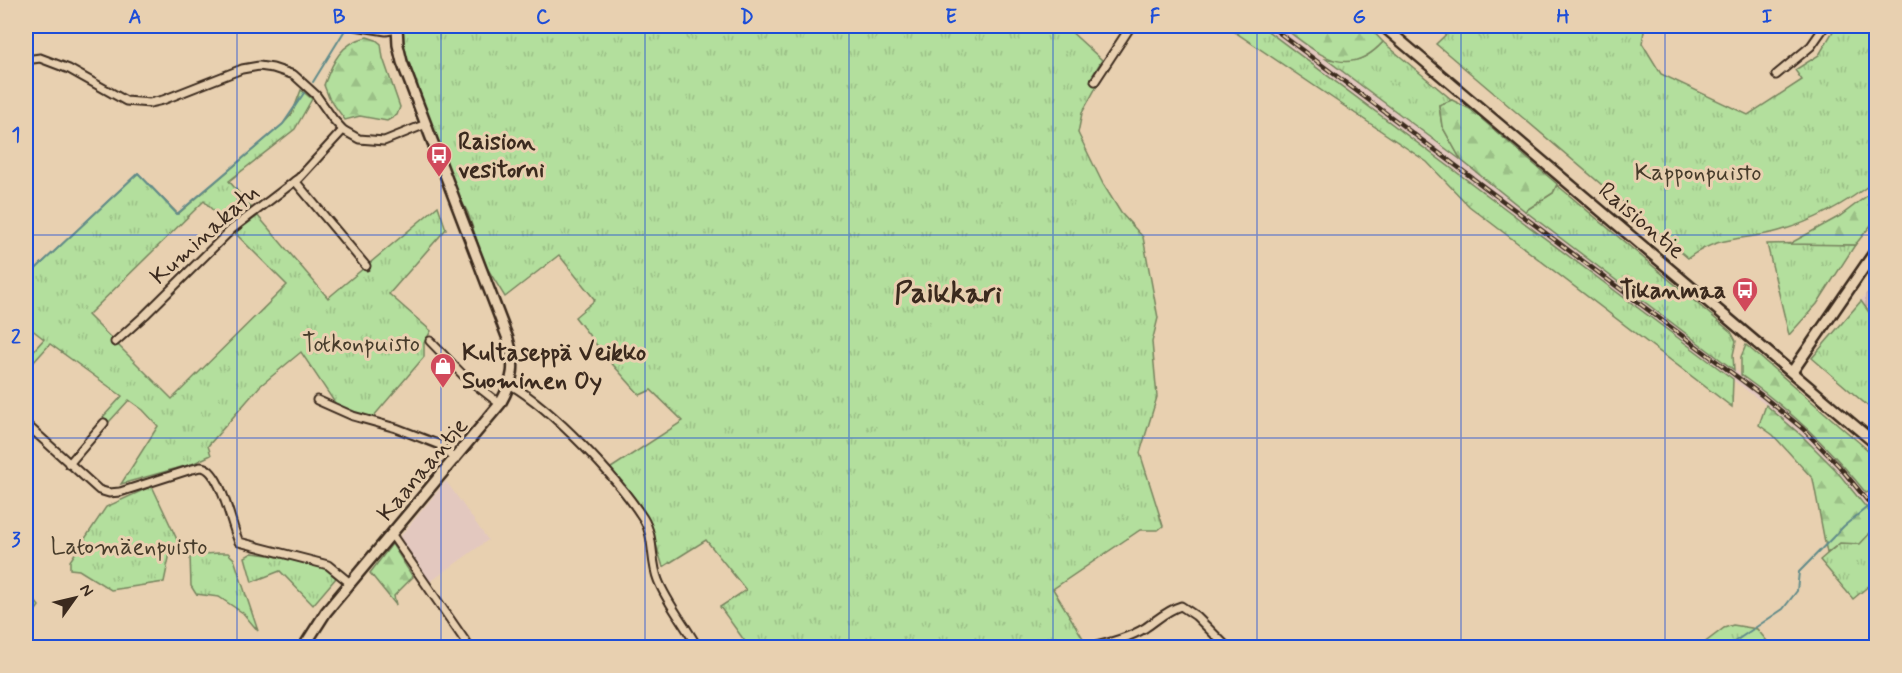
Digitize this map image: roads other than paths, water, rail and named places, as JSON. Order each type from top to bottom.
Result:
[{"type":"street","points":[[355,26],[386,31],[397,28]]},
{"type":"street","points":[[1095,81],[1131,26]]},
{"type":"street","name":"Raisiontie","points":[[1383,26],[1876,444]]},
{"type":"street","points":[[1776,75],[1811,46],[1825,26]]},
{"type":"street","name":"Kaanaantie","points":[[303,648],[326,612],[392,536],[500,404],[511,385],[514,364],[508,339],[402,62],[397,28]]},
{"type":"street","points":[[26,60],[40,58],[69,69],[126,101],[150,103],[164,100],[242,69],[259,66],[273,68],[294,75],[343,130],[359,139],[384,141],[426,124]]},
{"type":"street","name":"Kuminakatu","points":[[115,342],[146,315],[232,229],[295,181],[343,130]]},
{"type":"street","points":[[295,181],[366,266]]},
{"type":"street","points":[[1792,372],[1876,250]]},
{"type":"street","points":[[430,341],[464,375],[500,404]]},
{"type":"street","points":[[511,385],[532,398],[582,446],[644,519],[650,536],[658,580],[698,648]]},
{"type":"street","points":[[317,400],[353,416],[396,428],[440,446],[455,459]]},
{"type":"street","points":[[69,464],[104,423]]},
{"type":"street","points":[[26,424],[99,490],[109,493],[120,492],[202,467],[216,476],[239,542],[328,565],[350,583]]},
{"type":"street","points":[[392,536],[470,648]]},
{"type":"street","points":[[1087,648],[1143,629],[1162,615],[1181,606],[1196,616],[1228,648]]},
{"type":"street","points":[[1022,648],[1050,643],[1071,648]]},
{"type":"waterway","points":[[313,82],[345,30]]},
{"type":"waterway","points":[[26,278],[138,173],[177,214],[283,124],[304,93]]},
{"type":"waterway","points":[[1725,648],[1783,609],[1797,591],[1799,572],[1844,526],[1876,500]]},
{"type":"railway","points":[[1270,26],[1764,397],[1803,429],[1839,466],[1876,511]]},
{"type":"place","name":"Raision vesitorni","points":[[439,178]]},
{"type":"place","name":"Tikanmaa","points":[[1745,313]]},
{"type":"place","name":"Kultaseppä Veikko Suominen Oy","points":[[443,389]]},
{"type":"district","name":"Paikkari","points":[[948,292]]},
{"type":"park label","name":"Kapponpuisto","points":[[1698,172]]},
{"type":"park label","name":"Totkonpuisto","points":[[361,343]]},
{"type":"park label","name":"Latomäenpuisto","points":[[129,546]]}]
